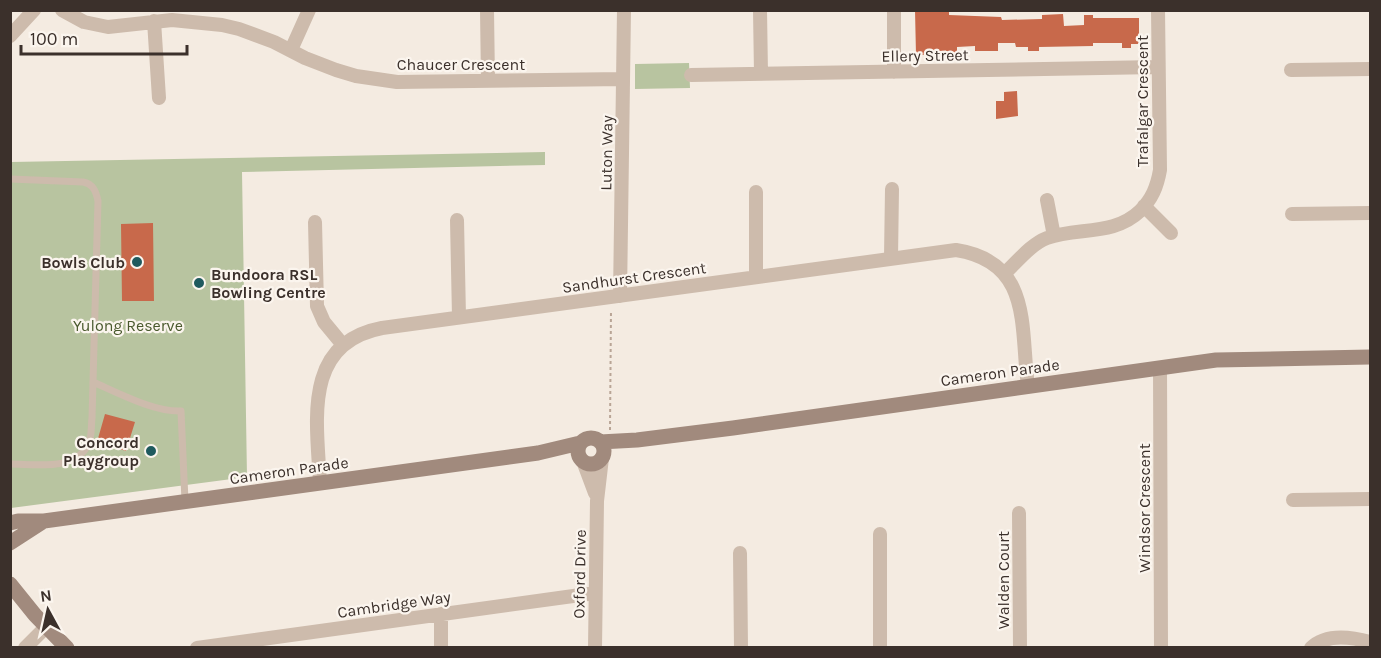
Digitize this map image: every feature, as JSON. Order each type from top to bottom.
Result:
[{"type":"street","points":[[10,36],[34,10]]},
{"type":"street","name":"Chaucer Crescent","points":[[62,10],[84,22],[108,27],[154,21],[188,21],[222,25],[255,34],[336,70],[377,80],[412,83],[623,79]]},
{"type":"street","points":[[291,50],[309,10]]},
{"type":"street","points":[[487,10],[488,81]]},
{"type":"street","name":"Luton Way","points":[[620,296],[624,10]]},
{"type":"street","points":[[760,10],[761,74]]},
{"type":"street","points":[[894,10],[894,72]]},
{"type":"street","name":"Trafalgar Crescent","points":[[1005,274],[1037,244],[1054,236],[1119,225],[1129,220],[1144,206],[1155,190],[1160,170],[1158,10]]},
{"type":"street","points":[[154,21],[159,98]]},
{"type":"street","name":"Ellery Street","points":[[691,75],[1158,67]]},
{"type":"street","points":[[1291,70],[1371,69]]},
{"type":"street","points":[[891,258],[892,189]]},
{"type":"street","points":[[756,192],[756,277]]},
{"type":"street","points":[[1047,200],[1054,236]]},
{"type":"street","points":[[1144,206],[1171,233]]},
{"type":"street","points":[[1292,214],[1371,213]]},
{"type":"street","points":[[457,220],[459,317]]},
{"type":"street","points":[[315,222],[317,306],[324,322],[343,345]]},
{"type":"street","name":"Sandhurst Crescent","points":[[320,483],[317,426],[319,390],[325,367],[343,345],[371,330],[891,258],[956,250],[985,259],[1005,274],[1019,302],[1032,386]]},
{"type":"street","name":"Cameron Parade","points":[[604,449],[637,440],[1232,359],[1371,357]]},
{"type":"street","name":"Windsor Crescent","points":[[1160,368],[1161,648]]},
{"type":"street","points":[[590,438],[604,449],[595,463],[581,454],[590,438]]},
{"type":"street","name":"Oxford Drive","points":[[595,648],[597,501],[604,449]]},
{"type":"street","name":"Cameron Parade","points":[[10,523],[44,521],[538,453],[581,454]]},
{"type":"street","name":"Oxford Drive","points":[[581,454],[597,501]]},
{"type":"street","points":[[1293,500],[1371,499]]},
{"type":"street","name":"Walden Court","points":[[1019,513],[1020,648]]},
{"type":"street","name":"Cameron Parade","points":[[10,543],[44,521]]},
{"type":"street","points":[[880,534],[880,648]]},
{"type":"street","points":[[740,554],[741,648]]},
{"type":"street","points":[[10,584],[35,615],[67,648]]},
{"type":"street","name":"Cambridge Way","points":[[197,648],[287,642],[441,614],[595,593]]},
{"type":"street","points":[[10,600],[35,615]]},
{"type":"street","points":[[441,614],[441,648]]},
{"type":"street","points":[[25,648],[47,626]]},
{"type":"street","points":[[1311,648],[1320,641],[1336,638],[1371,642]]},
{"type":"lane","points":[[10,179],[90,183],[97,194],[93,382],[89,442],[78,457],[69,462],[10,464]]},
{"type":"lane","points":[[93,382],[137,400],[172,411],[181,411],[186,502]]},
{"type":"path","points":[[604,449],[611,307]]},
{"type":"green space","points":[[689,63],[690,88],[635,89],[635,64]]},
{"type":"green space","name":"Yulong Reserve","points":[[545,152],[545,165],[242,172],[247,477],[11,508],[11,162]]},
{"type":"building","points":[[915,10],[949,10],[949,15],[1001,17],[1002,20],[1042,19],[1042,15],[1063,14],[1064,26],[1084,25],[1084,15],[1093,15],[1093,18],[1139,18],[1139,44],[1131,44],[1131,48],[1122,48],[1122,43],[1093,43],[1093,46],[1039,47],[1039,51],[1028,51],[1028,47],[1016,47],[1015,43],[998,43],[998,51],[975,51],[975,46],[957,47],[957,54],[916,55]]},
{"type":"building","points":[[1017,91],[1018,116],[996,119],[996,101],[1004,101],[1004,92]]},
{"type":"building","name":"Bowls Club","points":[[153,223],[154,301],[122,301],[121,224]]},
{"type":"building","points":[[105,414],[135,422],[126,451],[97,442]]},
{"type":"place","name":"Bowls Club","points":[[137,262]]},
{"type":"place","name":"Bundoora RSL Bowling Centre","points":[[199,283]]},
{"type":"place","name":"Concord Playgroup","points":[[151,451]]}]
